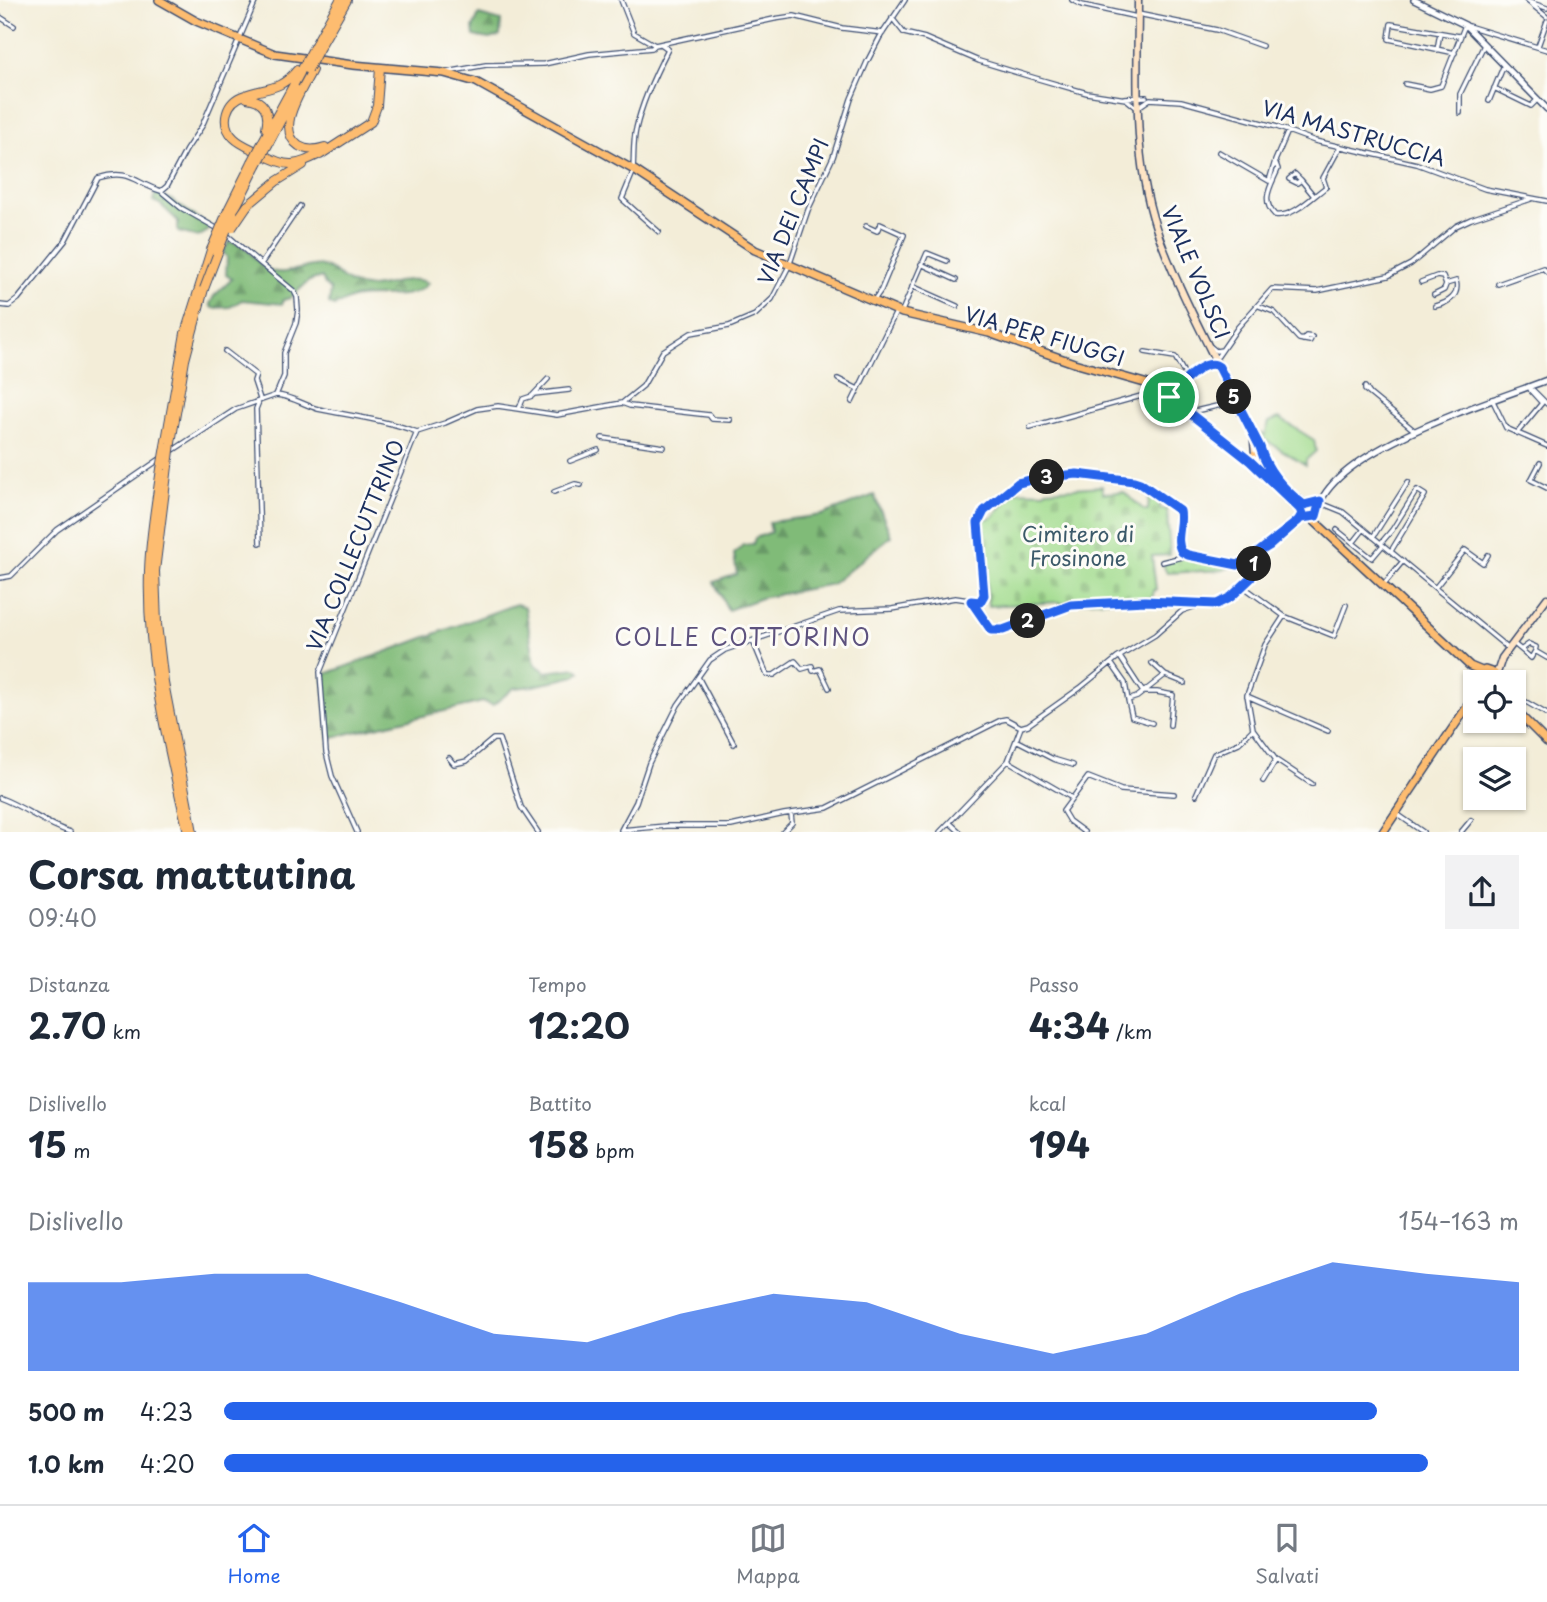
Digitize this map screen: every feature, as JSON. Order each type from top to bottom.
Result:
[{"type":"highway","points":[[193,832],[164,683],[157,624],[155,571],[168,444],[183,359],[198,288],[231,212],[340,0]]},
{"type":"highway","points":[[315,51],[347,0]]},
{"type":"highway","points":[[214,252],[221,252],[236,221],[247,206],[277,181],[371,122],[376,112],[380,68]]},
{"type":"highway","points":[[305,70],[274,89],[240,97],[231,104],[226,120],[229,131],[238,141],[279,163],[290,166],[322,153]]},
{"type":"highway","points":[[305,70],[290,119],[292,139],[301,147],[313,150],[353,134]]},
{"type":"highway","points":[[240,97],[256,99],[267,110],[266,142]]},
{"type":"highway","points":[[183,359],[214,252]]},
{"type":"highway","points":[[165,468],[149,570],[152,656],[187,832]]},
{"type":"main road","name":"VIA PER FIUGGI","points":[[159,0],[196,21],[283,56],[444,73],[476,82],[634,169],[755,250],[899,312],[989,333],[1074,363],[1136,379],[1169,397],[1237,450],[1257,459]]},
{"type":"main road","name":"VIALE VOLSCI","points":[[1138,0],[1137,84],[1131,98],[1137,108],[1143,175],[1156,226],[1173,269],[1209,344],[1211,360],[1219,367],[1260,447],[1257,459],[1301,506],[1317,509]]},
{"type":"main road","points":[[1317,509],[1324,529],[1470,666],[1484,670],[1502,658],[1547,598]]},
{"type":"main road","points":[[1499,670],[1502,658]]},
{"type":"main road","points":[[1470,666],[1471,670]]},
{"type":"main road","points":[[1383,832],[1463,713]]},
{"type":"main road","points":[[1526,721],[1547,742]]},
{"type":"street","points":[[0,305],[9,306],[18,299],[65,241],[98,178],[118,174],[138,179],[146,186],[161,191],[167,186],[202,126],[256,0]]},
{"type":"street","points":[[621,0],[634,33],[668,49],[639,117],[635,132],[634,169],[622,200],[659,232]]},
{"type":"street","name":"VIA DEI CAMPI","points":[[622,403],[643,386],[663,351],[691,333],[729,326],[755,315],[772,299],[789,266],[808,210],[833,157],[866,62],[905,0]]},
{"type":"street","points":[[1072,0],[1082,5],[1217,30],[1262,46]]},
{"type":"street","points":[[1525,0],[1547,8]]},
{"type":"street","points":[[1525,0],[1547,19],[1538,46]]},
{"type":"street","points":[[1417,1],[1465,25],[1547,50]]},
{"type":"street","points":[[444,73],[475,66],[544,64],[589,54],[652,48],[794,16],[842,28],[883,33]]},
{"type":"street","points":[[0,17],[15,26]]},
{"type":"street","points":[[892,19],[904,33],[925,38],[979,61],[1087,93],[1131,98]]},
{"type":"street","points":[[1455,53],[1389,39],[1391,24],[1460,36]]},
{"type":"street","points":[[1405,84],[1438,88],[1465,25]]},
{"type":"street","points":[[1465,25],[1547,109]]},
{"type":"street","points":[[1437,50],[1440,33]]},
{"type":"street","points":[[1460,113],[1460,94],[1484,44]]},
{"type":"street","points":[[1489,101],[1504,65]]},
{"type":"street","points":[[1137,84],[1148,99],[1137,108]]},
{"type":"street","points":[[1494,88],[1531,106],[1538,99]]},
{"type":"street","name":"VIA MASTRUCCIA","points":[[1131,98],[1181,101],[1340,147],[1393,157],[1485,189],[1547,201]]},
{"type":"street","points":[[1219,152],[1269,181],[1288,131]]},
{"type":"street","points":[[1275,162],[1278,169],[1266,200],[1275,215],[1285,215],[1326,187],[1322,178],[1340,147]]},
{"type":"street","points":[[1301,180],[1314,196]]},
{"type":"street","points":[[163,193],[181,208],[222,231],[295,291],[296,323],[284,353],[284,376],[276,395]]},
{"type":"street","points":[[1219,367],[1224,349],[1238,327],[1275,288],[1317,291],[1388,276],[1411,264],[1455,226],[1533,199]]},
{"type":"street","points":[[261,264],[300,206]]},
{"type":"street","points":[[866,226],[877,231],[880,224],[904,235],[881,290],[873,302]]},
{"type":"street","points":[[852,401],[927,253],[947,261]]},
{"type":"street","points":[[921,264],[956,280]]},
{"type":"street","points":[[1499,284],[1543,268],[1547,272]]},
{"type":"street","points":[[1422,282],[1441,275],[1446,284],[1444,290],[1434,295]]},
{"type":"street","points":[[1435,306],[1447,303],[1455,295],[1456,281],[1446,284]]},
{"type":"street","points":[[912,286],[957,306]]},
{"type":"street","points":[[1258,305],[1275,312],[1298,339],[1303,340]]},
{"type":"street","points":[[1209,344],[1216,351],[1224,349]]},
{"type":"street","points":[[1169,397],[1187,378],[1224,349]]},
{"type":"street","points":[[225,351],[254,372],[260,399],[256,409],[260,543]]},
{"type":"street","points":[[1145,352],[1175,357],[1187,378]]},
{"type":"street","points":[[519,409],[523,400],[534,394],[548,379]]},
{"type":"street","points":[[838,379],[858,389]]},
{"type":"street","points":[[977,609],[984,595],[978,530],[980,517],[1018,483],[1077,474],[1140,483],[1180,511],[1180,550],[1188,555],[1233,565],[1248,560],[1317,509],[1332,486],[1358,464],[1390,443],[1492,399],[1547,380]]},
{"type":"street","points":[[1529,386],[1547,404]]},
{"type":"street","points":[[1517,433],[1542,403],[1529,386]]},
{"type":"street","points":[[534,394],[569,390]]},
{"type":"street","points":[[1030,427],[1160,391]]},
{"type":"street","points":[[1370,394],[1415,431]]},
{"type":"street","points":[[0,578],[11,576],[57,530],[224,415],[276,395],[286,396],[318,409],[402,426],[417,432],[477,409],[498,406],[557,415],[622,403],[730,420]]},
{"type":"street","points":[[1492,399],[1502,424],[1547,446]]},
{"type":"street","points":[[1189,413],[1236,401]]},
{"type":"street","name":"VIA COLLECUTTRINO","points":[[357,832],[332,776],[326,752],[320,672],[417,432]]},
{"type":"street","points":[[603,438],[664,447]]},
{"type":"street","points":[[570,461],[598,450]]},
{"type":"street","points":[[1540,463],[1531,480],[1547,488]]},
{"type":"street","points":[[1373,537],[1408,481]]},
{"type":"street","points":[[554,492],[575,484],[581,485]]},
{"type":"street","points":[[1337,530],[1372,558],[1417,490],[1425,495],[1391,551]]},
{"type":"street","points":[[1298,521],[1302,514],[1301,506],[1343,512],[1511,646],[1522,649],[1531,657],[1535,645],[1529,644],[1522,649]]},
{"type":"street","points":[[1353,543],[1364,529]]},
{"type":"street","points":[[1435,588],[1465,550],[1483,563],[1488,555]]},
{"type":"street","points":[[971,601],[988,627],[996,631],[1071,605],[1145,601],[1199,605],[1223,602],[1253,575],[1256,554]]},
{"type":"street","points":[[1162,562],[1188,555]]},
{"type":"street","points":[[1383,586],[1402,561]]},
{"type":"street","points":[[1243,586],[1284,616],[1334,636],[1346,605]]},
{"type":"street","points":[[620,831],[636,802],[651,759],[678,705],[710,660],[719,654],[841,611],[892,609],[955,598],[980,602]]},
{"type":"street","points":[[940,832],[1008,761],[1021,727],[1080,688],[1110,663],[1155,635],[1182,611],[1199,605]]},
{"type":"street","points":[[1284,616],[1265,645],[1247,695],[1253,729],[1276,760],[1312,784]]},
{"type":"street","points":[[753,641],[767,674],[774,675],[795,661],[802,669],[811,666],[813,671],[820,669],[829,688]]},
{"type":"street","points":[[1535,651],[1547,658]]},
{"type":"street","points":[[1120,657],[1143,692]]},
{"type":"street","points":[[1110,663],[1125,683],[1132,717],[1152,723]]},
{"type":"street","points":[[1152,663],[1165,675],[1185,683]]},
{"type":"street","points":[[1128,701],[1165,675]]},
{"type":"street","points":[[698,677],[734,744]]},
{"type":"street","points":[[1143,692],[1173,695],[1170,725]]},
{"type":"street","points":[[1247,695],[1328,731]]},
{"type":"street","points":[[1526,702],[1547,714]]},
{"type":"street","points":[[620,831],[666,826],[731,826],[791,813],[816,811],[837,804],[1001,720],[1006,719],[1021,727]]},
{"type":"street","points":[[1196,795],[1214,754],[1238,743],[1253,729]]},
{"type":"street","points":[[449,758],[454,764],[462,764],[493,739],[499,739],[521,807],[538,832]]},
{"type":"street","points":[[1016,740],[1053,759],[1073,765]]},
{"type":"street","points":[[1263,781],[1276,760]]},
{"type":"street","points":[[1008,761],[1072,799]]},
{"type":"street","points":[[1084,832],[1063,814],[1088,777],[1121,790],[1174,794]]},
{"type":"street","points":[[0,798],[16,804],[53,827],[67,831]]},
{"type":"street","points":[[1401,804],[1405,820]]},
{"type":"street","points":[[783,832],[792,823],[791,813]]},
{"type":"street","points":[[1395,813],[1423,832]]},
{"type":"street","points":[[1390,822],[1405,820]]},
{"type":"street","points":[[1461,832],[1471,820]]},
{"type":"street","points":[[950,823],[960,832]]},
{"type":"green space","points":[[479,15],[501,21],[500,36],[489,39],[474,36],[473,28]]},
{"type":"green space","points":[[155,193],[170,199],[208,225],[208,231],[198,237],[178,232],[178,221],[153,201]]},
{"type":"green space","points":[[230,241],[244,247],[265,268],[276,272],[317,265],[328,268],[358,286],[381,286],[405,280],[428,283],[413,293],[362,296],[333,306],[329,303],[331,290],[322,277],[309,281],[290,298],[283,300],[282,304],[242,300],[230,307],[212,308],[210,304],[214,296],[232,279],[226,275],[227,257],[223,252]]},
{"type":"green space","points":[[1279,418],[1314,440],[1316,451],[1306,460],[1306,465],[1259,436],[1261,433],[1265,435],[1269,422]]},
{"type":"green space","name":"Cimitero di Frosinone","points":[[1102,486],[1103,493],[1124,492],[1144,510],[1148,510],[1149,497],[1159,501],[1160,509],[1167,509],[1170,555],[1152,556],[1156,590],[1153,590],[1153,598],[1066,602],[1061,605],[1060,602],[988,606],[983,519],[992,518],[1015,491],[1045,492]]},
{"type":"green space","points":[[874,495],[891,536],[832,584],[761,598],[728,610],[714,582],[737,574],[734,554],[743,545],[753,544],[755,538],[771,532],[769,522],[822,515]]},
{"type":"green space","points":[[1188,556],[1232,566],[1223,570],[1167,573],[1162,563]]},
{"type":"green space","points":[[516,604],[525,607],[535,664],[546,672],[576,668],[580,672],[575,676],[534,686],[514,688],[493,705],[483,702],[329,738],[323,675]]},
{"type":"district","name":"COLLE COTTORINO","points":[[743,636]]},
{"type":"route","points":[[1169,397],[1202,367],[1210,362],[1215,363],[1277,481],[1304,505],[1320,501],[1316,516],[1301,518],[1269,546],[1256,554],[1248,560],[1233,565],[1182,552],[1178,546],[1182,521],[1180,511],[1140,483],[1077,474],[1018,483],[984,511],[978,523],[984,595],[980,602],[971,601],[991,630],[1003,630],[1071,605],[1121,601],[1163,601],[1193,605],[1223,602],[1251,578],[1256,554],[1269,546],[1298,521],[1302,514],[1300,509],[1256,466],[1169,397]]}]
